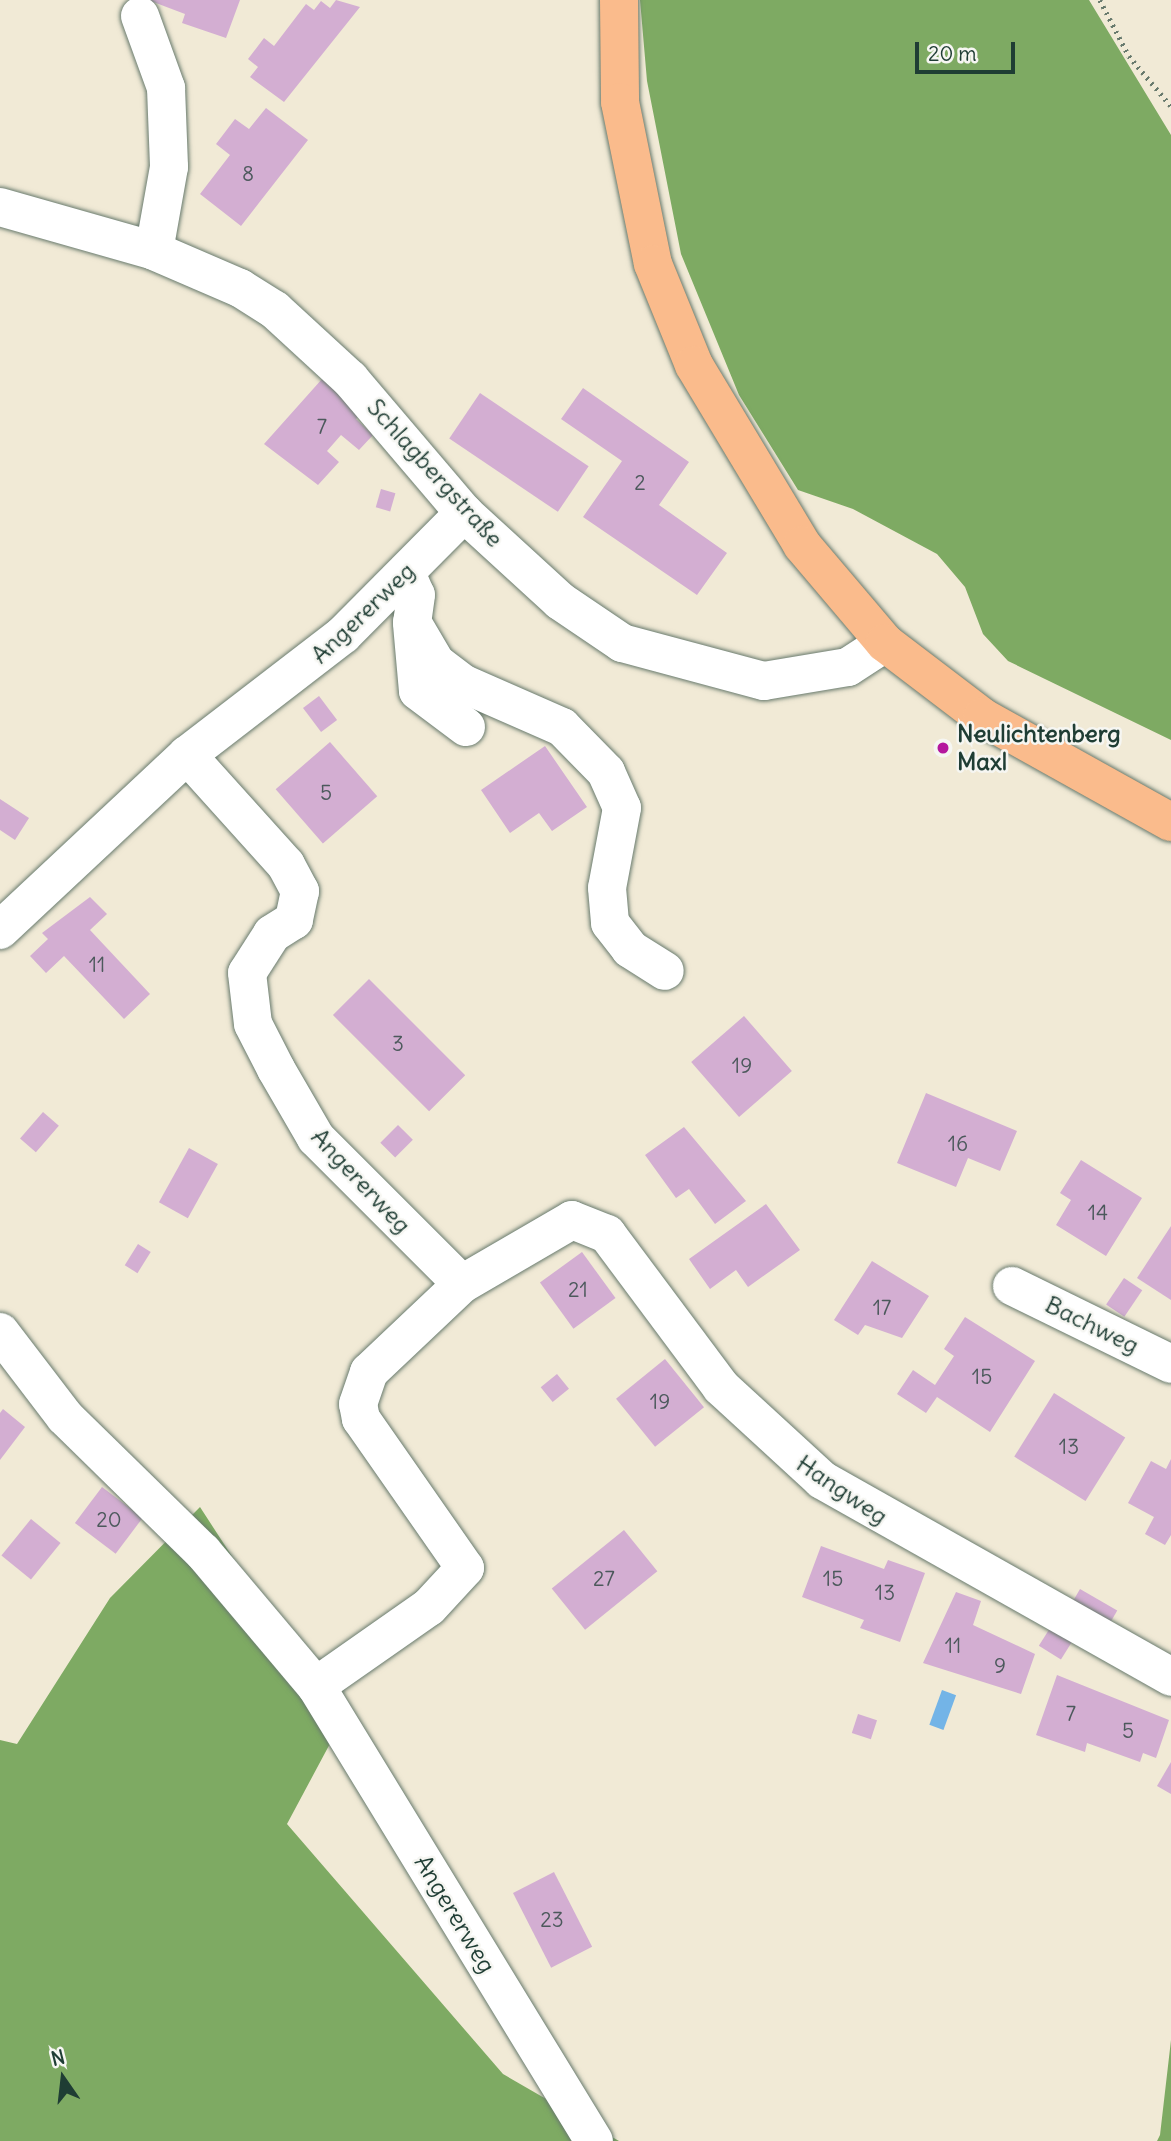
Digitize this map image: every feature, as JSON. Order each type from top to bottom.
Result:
[{"type":"main road","points":[[619,0],[621,103],[637,208],[694,365],[802,545],[884,643],[982,717],[1171,822]]},
{"type":"street","points":[[140,16],[166,88],[169,167],[154,251]]},
{"type":"street","name":"Schlagbergstraße","points":[[0,206],[154,251],[240,288],[315,343],[464,513],[594,626],[670,661],[764,681],[794,681],[848,667],[884,643]]},
{"type":"street","name":"Angererweg","points":[[0,930],[187,755],[312,662],[406,573],[464,513]]},
{"type":"street","points":[[406,573],[416,595],[412,622],[418,691],[466,727]]},
{"type":"street","points":[[412,622],[447,673],[552,721],[606,772],[622,808],[607,888],[610,922],[630,949],[665,971]]},
{"type":"street","name":"Angererweg","points":[[187,755],[286,865],[300,891],[294,920],[272,934],[247,973],[253,1024],[276,1069],[316,1138],[462,1284]]},
{"type":"street","name":"Hangweg","points":[[462,1284],[557,1226],[583,1220],[607,1234],[753,1421],[822,1480],[1171,1677]]},
{"type":"street","points":[[316,1686],[429,1607],[465,1568],[446,1532],[371,1437],[358,1404],[369,1372],[462,1284]]},
{"type":"street","name":"Bachweg","points":[[1012,1286],[1171,1364]]},
{"type":"street","name":"Angererweg","points":[[0,1332],[65,1417],[203,1552],[316,1686],[594,2141]]},
{"type":"path","points":[[1100,0],[1129,56],[1171,106]]},
{"type":"green space","points":[[640,0],[1089,0],[1171,135],[1171,740],[1008,661],[983,634],[965,587],[937,554],[853,509],[798,490],[739,395],[681,254],[647,81]]},
{"type":"green space","points":[[200,1507],[316,1686],[333,1738],[287,1824],[503,2074],[619,2141],[0,2141],[0,1740],[17,1744],[110,1598]]},
{"type":"green space","points":[[1171,2040],[1171,2141],[1157,2141],[1160,2135]]},
{"type":"water","points":[[942,1690],[956,1695],[943,1730],[929,1725]]},
{"type":"building","points":[[148,0],[240,0],[226,38],[182,23],[185,14]]},
{"type":"building","points":[[336,0],[360,7],[284,102],[250,77],[258,67],[248,59],[264,38],[274,46],[306,4],[314,10],[321,1],[330,8]]},
{"type":"building","points":[[266,108],[308,140],[241,226],[200,194],[230,155],[216,144],[235,119],[249,129]]},
{"type":"building","points":[[322,379],[361,414],[356,419],[373,435],[359,450],[341,435],[327,451],[339,462],[318,485],[264,444]]},
{"type":"building","points":[[583,388],[689,462],[659,505],[727,553],[697,595],[583,517],[622,461],[561,419]]},
{"type":"building","points":[[480,393],[589,466],[558,512],[449,439]]},
{"type":"building","points":[[381,489],[395,493],[390,511],[376,507]]},
{"type":"building","points":[[319,696],[337,720],[321,732],[303,708]]},
{"type":"building","points":[[330,742],[377,796],[323,844],[276,789]]},
{"type":"building","points":[[545,746],[587,807],[552,831],[539,813],[510,833],[481,790]]},
{"type":"building","points":[[0,799],[29,818],[15,840],[0,830]]},
{"type":"building","points":[[90,897],[107,914],[90,930],[150,994],[124,1019],[64,956],[46,973],[30,956],[48,939],[42,933]]},
{"type":"building","points":[[369,979],[465,1075],[429,1111],[333,1015]]},
{"type":"building","points":[[744,1016],[792,1071],[739,1117],[691,1062]]},
{"type":"building","points":[[926,1093],[1017,1131],[1000,1171],[968,1158],[956,1187],[897,1163]]},
{"type":"building","points":[[43,1112],[59,1126],[36,1152],[20,1138]]},
{"type":"building","points":[[398,1125],[413,1140],[395,1158],[380,1143]]},
{"type":"building","points":[[684,1127],[746,1201],[715,1224],[689,1189],[676,1198],[645,1155]]},
{"type":"building","points":[[189,1148],[218,1164],[188,1218],[159,1202]]},
{"type":"building","points":[[1081,1160],[1142,1198],[1106,1256],[1056,1225],[1071,1200],[1060,1193]]},
{"type":"building","points":[[766,1204],[800,1250],[748,1287],[736,1270],[710,1289],[689,1259]]},
{"type":"building","points":[[1171,1226],[1171,1300],[1137,1278]]},
{"type":"building","points":[[138,1244],[151,1252],[137,1273],[125,1265]]},
{"type":"building","points":[[582,1252],[616,1298],[573,1329],[540,1283]]},
{"type":"building","points":[[872,1261],[929,1296],[902,1338],[865,1325],[858,1335],[834,1320]]},
{"type":"building","points":[[1124,1278],[1142,1290],[1124,1317],[1106,1305]]},
{"type":"building","points":[[965,1317],[1035,1361],[990,1432],[937,1397],[926,1413],[897,1394],[913,1370],[935,1385],[954,1356],[944,1349]]},
{"type":"building","points":[[665,1359],[704,1407],[655,1447],[616,1399]]},
{"type":"building","points":[[557,1374],[569,1389],[553,1402],[541,1387]]},
{"type":"building","points":[[1054,1393],[1125,1438],[1085,1501],[1014,1457]]},
{"type":"building","points":[[3,1409],[25,1427],[0,1460],[0,1413]]},
{"type":"building","points":[[1171,1459],[1171,1535],[1165,1545],[1145,1534],[1154,1517],[1128,1503],[1151,1461],[1166,1469]]},
{"type":"building","points":[[102,1487],[143,1518],[116,1554],[75,1523]]},
{"type":"building","points":[[31,1519],[61,1543],[31,1579],[1,1556]]},
{"type":"building","points":[[624,1530],[657,1571],[585,1630],[552,1589]]},
{"type":"building","points":[[821,1546],[884,1569],[888,1560],[925,1573],[900,1642],[860,1628],[864,1620],[802,1597]]},
{"type":"building","points":[[1080,1589],[1117,1610],[1107,1629],[1070,1607]]},
{"type":"building","points":[[956,1592],[981,1601],[973,1625],[1035,1654],[1021,1694],[923,1663]]},
{"type":"building","points":[[1050,1628],[1072,1642],[1061,1660],[1039,1646]]},
{"type":"building","points":[[1057,1675],[1169,1720],[1156,1758],[1143,1753],[1140,1762],[1087,1743],[1085,1752],[1036,1735]]},
{"type":"building","points":[[858,1714],[877,1720],[871,1739],[852,1733]]},
{"type":"building","points":[[1171,1762],[1171,1794],[1157,1786]]},
{"type":"building","points":[[554,1872],[592,1947],[551,1968],[513,1893]]},
{"type":"place","name":"Neulichtenberg Maxl","points":[[943,748]]}]
